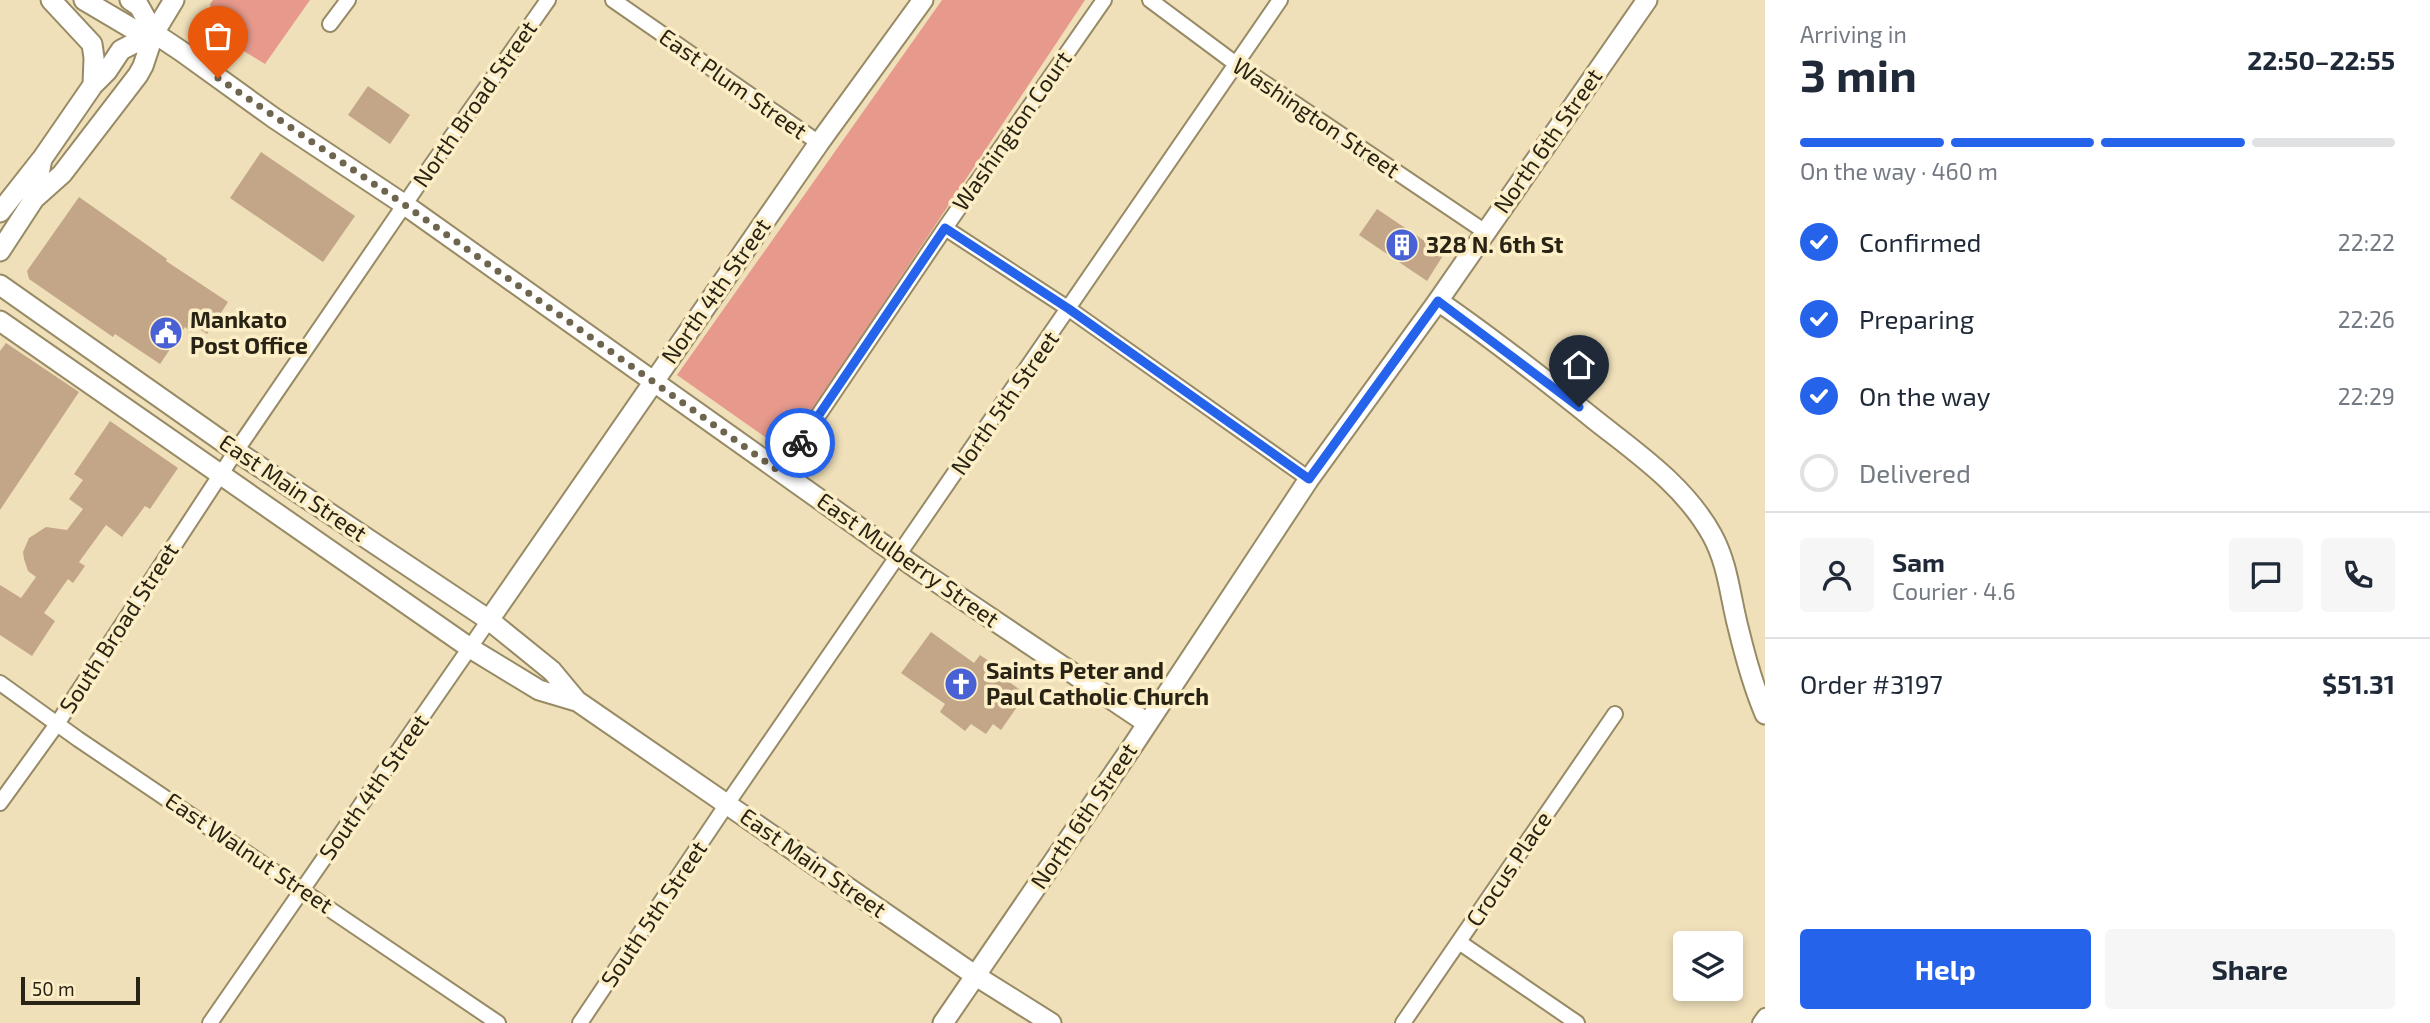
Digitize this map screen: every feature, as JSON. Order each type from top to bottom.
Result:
[{"type":"street","points":[[51,0],[92,44],[93,85]]},
{"type":"street","points":[[84,0],[133,29],[154,33]]},
{"type":"street","points":[[130,0],[139,6],[154,33]]},
{"type":"street","points":[[0,251],[34,199],[62,174],[138,75],[154,33],[174,0]]},
{"type":"street","points":[[330,24],[348,0]]},
{"type":"street","name":"North Broad Street","points":[[236,451],[548,0]]},
{"type":"street","name":"East Plum Street","points":[[613,0],[819,143]]},
{"type":"street","name":"North 4th Street","points":[[489,620],[819,143],[923,0]]},
{"type":"street","name":"Washington Court","points":[[780,472],[1104,0]]},
{"type":"street","name":"Washington Street","points":[[1150,0],[1236,64],[1485,231]]},
{"type":"street","name":"North 5th Street","points":[[727,804],[1280,0]]},
{"type":"street","name":"North 6th Street","points":[[943,1023],[1309,479],[1438,301],[1647,0]]},
{"type":"street","points":[[0,212],[121,50],[154,33]]},
{"type":"street","name":"East Mulberry Street","points":[[154,33],[274,118],[405,205],[899,556],[1147,723]]},
{"type":"street","points":[[34,199],[42,159]]},
{"type":"street","points":[[945,228],[1069,309],[1309,479]]},
{"type":"street","name":"East Main Street","points":[[0,285],[236,451],[489,620],[552,671],[577,701],[976,976],[1051,1023]]},
{"type":"street","points":[[1438,301],[1561,393],[1671,481],[1693,507],[1712,535],[1726,567],[1738,627],[1756,692],[1765,713]]},
{"type":"street","name":"East Main Street","points":[[0,321],[470,648],[539,690],[577,701]]},
{"type":"street","name":"South Broad Street","points":[[0,803],[57,724],[236,451]]},
{"type":"street","name":"South 4th Street","points":[[210,1023],[489,620]]},
{"type":"street","name":"East Walnut Street","points":[[0,683],[498,1023]]},
{"type":"street","name":"Crocus Place","points":[[1403,1023],[1615,714]]},
{"type":"street","name":"South 5th Street","points":[[580,1023],[727,804]]},
{"type":"street","points":[[1459,942],[1577,1023]]},
{"type":"street","points":[[1760,1023],[1765,1016]]},
{"type":"shaded area","points":[[213,0],[310,0],[265,64],[224,39],[227,36],[214,28],[210,4]]},
{"type":"shaded area","points":[[942,0],[1085,0],[785,451],[677,375]]},
{"type":"building","points":[[368,86],[410,115],[390,144],[348,115]]},
{"type":"building","points":[[261,152],[355,216],[323,262],[230,198]]},
{"type":"building","points":[[79,197],[167,259],[166,261],[228,302],[207,334],[195,326],[191,332],[185,327],[160,364],[115,334],[113,337],[29,279],[27,271]]},
{"type":"building","name":"328 N. 6th St","points":[[1377,209],[1444,254],[1427,281],[1359,235]]},
{"type":"building","points":[[6,343],[79,392],[0,510],[0,351]]},
{"type":"building","points":[[110,421],[178,468],[150,509],[145,506],[122,537],[106,525],[79,562],[85,566],[73,583],[68,579],[44,613],[55,621],[32,656],[0,635],[0,585],[21,598],[36,577],[28,571],[24,559],[23,552],[29,538],[46,527],[67,530],[83,509],[69,499],[83,480],[74,474]]},
{"type":"building","name":"Saints Peter and Paul Catholic Church","points":[[931,632],[974,663],[980,655],[1005,672],[1002,677],[1026,694],[1001,730],[993,724],[986,734],[971,724],[965,731],[940,712],[945,704],[901,673]]},
{"type":"way so far","points":[[218,78],[405,205],[780,472],[800,443]]},
{"type":"place","name":"328 N. 6th St","points":[[1402,245]]},
{"type":"place","name":"Mankato Post Office","points":[[166,333]]},
{"type":"place","name":"Saints Peter and Paul Catholic Church","points":[[961,684]]},
{"type":"route","points":[[800,443],[945,228],[1069,309],[1309,479],[1438,301],[1579,407]]}]
